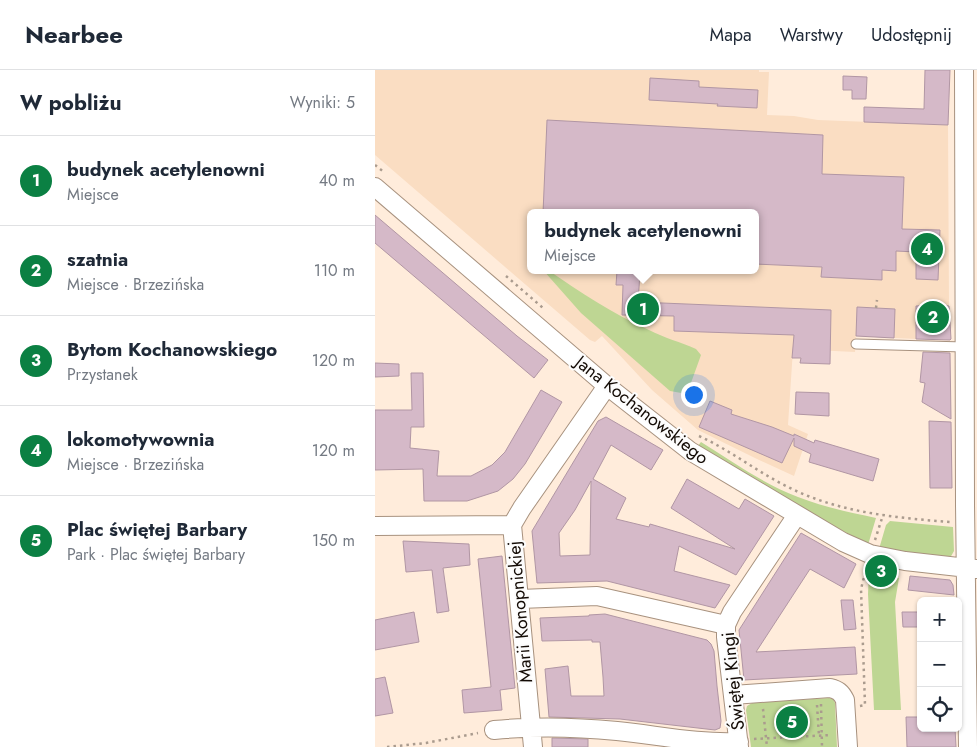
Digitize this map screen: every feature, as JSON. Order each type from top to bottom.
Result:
[{"type":"street","points":[[964,70],[965,347],[971,493],[965,523],[971,569],[968,747]]},
{"type":"street","name":"Jana Kochanowskiego","points":[[375,187],[607,386],[690,451],[843,542],[870,554],[905,561],[971,569]]},
{"type":"street","name":"Marii Konopnickiej","points":[[533,747],[512,525],[607,386]]},
{"type":"street","name":"Świętej Kingi","points":[[743,743],[733,695],[726,625],[732,612],[797,515]]},
{"type":"street","points":[[375,526],[512,525]]},
{"type":"street","points":[[520,599],[597,596],[726,625]]},
{"type":"street","points":[[733,695],[830,688],[842,693],[846,707],[843,741]]},
{"type":"street","points":[[494,730],[531,728],[615,731],[743,743]]},
{"type":"lane","points":[[856,344],[965,347]]},
{"type":"path","points":[[375,164],[390,177]]},
{"type":"path","points":[[499,270],[548,312]]},
{"type":"path","points":[[877,300],[877,308]]},
{"type":"path","points":[[691,433],[716,444],[771,478],[802,494],[844,507],[883,515],[965,523]]},
{"type":"path","points":[[846,707],[865,705],[861,589],[883,515]]},
{"type":"path","points":[[816,697],[823,747]]},
{"type":"path","points":[[820,735],[821,699]]},
{"type":"path","points":[[763,702],[767,747]]},
{"type":"path","points":[[794,725],[795,737]]},
{"type":"path","points":[[387,747],[426,743],[494,730]]},
{"type":"path","points":[[743,743],[766,738],[820,735],[843,741]]},
{"type":"shaded area","points":[[375,70],[759,70],[759,72],[769,72],[767,115],[794,116],[818,120],[948,125],[949,306],[951,339],[856,336],[855,352],[793,349],[788,425],[808,434],[794,476],[698,430],[652,390],[602,336],[595,342],[590,340],[375,155]]},
{"type":"green space","points":[[547,274],[554,274],[623,317],[655,333],[696,349],[701,355],[687,394],[670,391],[581,313]]},
{"type":"green space","points":[[701,442],[748,472],[785,492],[807,501],[876,518],[868,545],[697,447]]},
{"type":"green space","points":[[890,521],[953,527],[954,551],[950,558],[879,549],[886,525]]},
{"type":"green space","points":[[869,570],[899,578],[895,602],[901,710],[874,710],[868,594]]},
{"type":"green space","points":[[833,699],[835,703],[837,747],[751,747],[747,706],[752,703]]},
{"type":"building","points":[[925,70],[950,70],[948,125],[864,122],[864,107],[924,109]]},
{"type":"building","points":[[843,76],[867,77],[866,99],[852,99],[852,90],[843,90]]},
{"type":"building","points":[[650,78],[699,81],[699,87],[758,90],[757,108],[649,100]]},
{"type":"building","points":[[547,120],[823,135],[822,174],[904,177],[902,229],[940,230],[938,280],[916,279],[916,252],[896,251],[896,271],[882,270],[882,280],[821,277],[822,267],[759,264],[759,209],[543,209]]},
{"type":"building","points":[[375,215],[517,336],[548,360],[534,378],[375,243]]},
{"type":"building","points":[[617,274],[640,274],[638,302],[831,310],[830,364],[800,363],[801,358],[792,358],[794,335],[674,331],[674,316],[622,315],[623,285],[616,285]]},
{"type":"building","points":[[916,306],[949,306],[951,339],[916,339]]},
{"type":"building","points":[[857,307],[895,309],[894,338],[856,336]]},
{"type":"building","points":[[923,352],[950,353],[951,419],[922,402],[925,383],[920,382]]},
{"type":"building","points":[[375,363],[399,364],[399,376],[375,377]]},
{"type":"building","points":[[411,373],[423,373],[424,427],[411,427],[410,448],[439,451],[437,476],[471,476],[492,465],[505,452],[541,390],[562,402],[525,464],[513,479],[498,491],[467,501],[424,501],[423,469],[375,470],[375,410],[412,410]]},
{"type":"building","points":[[796,392],[829,393],[829,416],[795,414]]},
{"type":"building","points":[[710,401],[732,410],[731,414],[794,436],[794,434],[814,443],[815,440],[879,459],[873,481],[809,462],[811,454],[794,446],[794,438],[782,463],[699,427]]},
{"type":"building","points":[[606,417],[663,450],[651,470],[611,445],[593,479],[626,498],[616,519],[649,527],[650,524],[735,549],[671,508],[687,479],[739,509],[745,499],[774,516],[736,575],[679,546],[674,571],[730,585],[715,608],[607,581],[537,583],[532,531],[598,421]],"holes":[[[591,481],[590,555],[560,556],[559,533],[575,510]]]},
{"type":"building","points":[[929,421],[951,422],[952,488],[930,488]]},
{"type":"building","points":[[801,533],[856,564],[844,588],[810,569],[756,652],[855,647],[857,674],[744,680],[739,630]]},
{"type":"building","points":[[403,541],[469,544],[470,565],[443,568],[449,611],[437,613],[432,570],[406,572]]},
{"type":"building","points":[[502,556],[515,688],[500,690],[502,710],[464,713],[462,690],[491,687],[478,559]]},
{"type":"building","points":[[910,576],[950,580],[953,585],[954,595],[908,590]]},
{"type":"building","points":[[841,600],[853,600],[856,629],[844,630]]},
{"type":"building","points":[[414,612],[419,642],[375,650],[375,620]]},
{"type":"building","points":[[902,612],[917,612],[917,627],[903,627]]},
{"type":"building","points":[[605,614],[707,640],[714,651],[721,721],[720,728],[715,730],[620,719],[549,717],[545,669],[568,666],[571,696],[604,696],[600,642],[592,642],[592,640],[542,641],[540,618]]},
{"type":"building","points":[[385,677],[393,713],[375,716],[375,679]]},
{"type":"building","points":[[906,717],[917,717],[917,732],[955,732],[956,747],[907,747]]},
{"type":"building","points":[[552,738],[588,739],[588,747],[552,747]]},
{"type":"place","name":"lokomotywownia","points":[[927,249]]},
{"type":"place","name":"budynek acetylenowni","points":[[643,309]]},
{"type":"place","name":"szatnia","points":[[933,317]]},
{"type":"place","name":"Bytom Kochanowskiego","points":[[881,571]]},
{"type":"place","name":"Plac świętej Barbary","points":[[792,722]]}]
